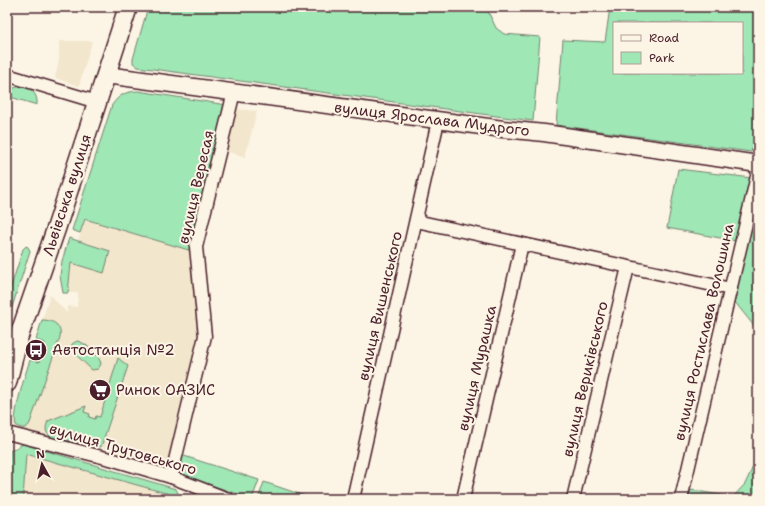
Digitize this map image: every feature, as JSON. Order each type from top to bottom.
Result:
[{"type":"main road","name":"Львівська вулиця","points":[[7,383],[18,339],[56,229],[128,7]]},
{"type":"main road","name":"вулиця Ярослава Мудрого","points":[[106,75],[544,133],[758,164]]},
{"type":"street","points":[[7,75],[98,102]]},
{"type":"street","name":"вулиця Вересая","points":[[171,477],[205,336],[196,247],[234,92]]},
{"type":"street","name":"вулиця Вишенського","points":[[353,499],[438,120]]},
{"type":"street","name":"вулиця Ростислава Волошина","points":[[682,499],[758,172]]},
{"type":"street","points":[[416,220],[731,290]]},
{"type":"street","name":"вулиця Мурашка","points":[[463,499],[522,244]]},
{"type":"street","name":"вулиця Вериківського","points":[[573,499],[628,267]]},
{"type":"street","name":"вулиця Трутовського","points":[[7,433],[114,460],[171,477],[228,499]]},
{"type":"shaded area","points":[[59,41],[92,41],[79,86],[55,78],[59,60]]},
{"type":"shaded area","points":[[235,109],[257,111],[245,157],[225,151]]},
{"type":"shaded area","points":[[85,219],[192,251],[198,335],[167,461],[162,465],[101,447],[13,429],[20,392],[30,360],[39,362],[45,343],[36,340],[50,295],[67,313],[67,306],[77,307],[78,293],[68,293],[71,263]]},
{"type":"shaded area","points":[[26,454],[180,497],[180,499],[23,499]]},
{"type":"green space","points":[[148,7],[486,7],[496,28],[504,34],[540,37],[533,121],[138,67],[133,63],[133,59]]},
{"type":"green space","points":[[610,7],[758,7],[758,131],[751,152],[556,125],[563,40],[605,42]]},
{"type":"green space","points":[[20,86],[27,88],[35,94],[37,105],[7,96],[11,89]]},
{"type":"green space","points":[[138,91],[227,105],[192,251],[85,219],[80,233],[72,230],[112,105],[123,94]]},
{"type":"green space","points":[[678,169],[752,178],[736,241],[667,228]]},
{"type":"green space","points":[[758,195],[758,331],[734,301]]},
{"type":"green space","points":[[69,238],[110,251],[104,273],[71,263],[68,293],[63,293],[60,276],[62,261]]},
{"type":"green space","points":[[26,246],[30,251],[7,323],[7,299],[23,249]]},
{"type":"green space","points":[[42,320],[50,321],[56,324],[60,329],[60,337],[30,423],[26,428],[22,428],[16,425],[16,412],[30,360],[39,362],[45,343],[36,340]]},
{"type":"green space","points":[[77,341],[88,347],[98,357],[101,364],[98,369],[92,370],[71,350],[72,344]]},
{"type":"green space","points":[[118,358],[128,366],[101,447],[51,437],[46,430],[48,421],[86,406],[84,412],[90,414],[89,417],[95,419],[96,416],[100,417]]},
{"type":"green space","points":[[23,444],[176,489],[180,497],[26,454],[23,499],[7,499],[10,451]]},
{"type":"green space","points":[[181,455],[259,480],[252,499],[182,475],[179,465]]},
{"type":"green space","points":[[758,456],[758,499],[689,499],[691,490],[733,497],[745,484]]},
{"type":"green space","points":[[264,482],[314,499],[258,499]]},
{"type":"place","name":"Автостанція №2","points":[[36,350]]},
{"type":"place","name":"Ринок ОАЗИС","points":[[100,390]]}]
